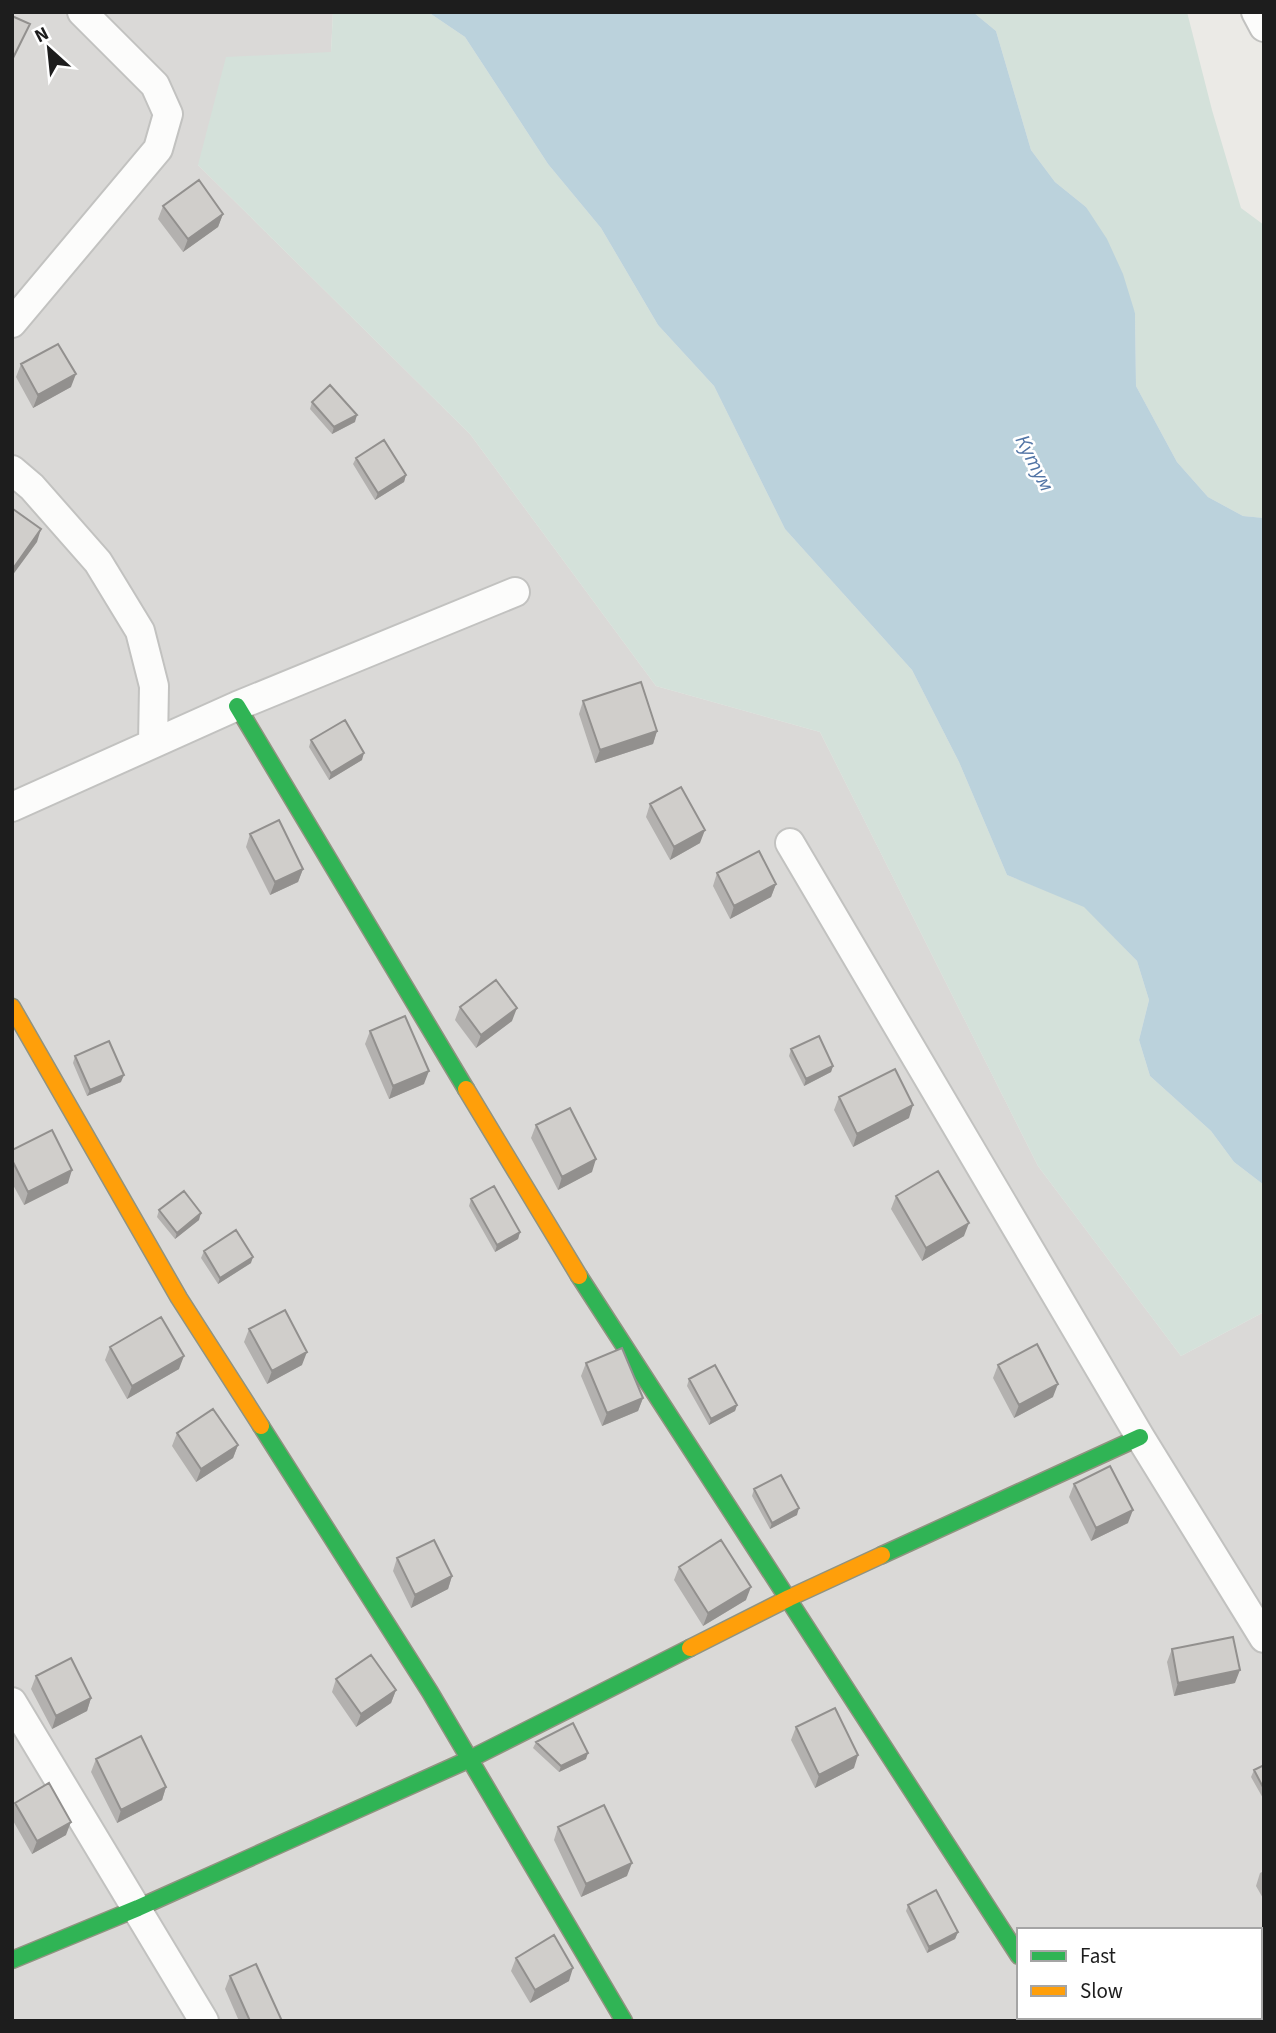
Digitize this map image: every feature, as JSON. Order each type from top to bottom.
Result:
[{"type":"street","points":[[12,323],[158,149],[168,114],[155,85],[82,12]]},
{"type":"street","points":[[1256,12],[1264,27]]},
{"type":"street","points":[[12,470],[32,487],[98,562],[140,631],[153,687],[153,743]]},
{"type":"street","points":[[12,807],[237,706],[515,592]]},
{"type":"street","points":[[237,706],[566,1256],[1017,1953]]},
{"type":"street","points":[[790,843],[1140,1437],[1264,1638]]},
{"type":"street","points":[[12,1007],[179,1298],[430,1692],[624,2021]]},
{"type":"street","points":[[12,1960],[138,1908],[470,1759],[789,1598],[1140,1437]]},
{"type":"street","points":[[12,1702],[204,2021]]},
{"type":"shaded area","points":[[12,12],[333,12],[331,52],[198,165],[470,434],[656,686],[820,732],[1038,1166],[1181,1356],[1264,1312],[1264,2021],[12,2021]]},
{"type":"shaded area","points":[[333,12],[428,12],[465,37],[548,164],[601,228],[658,325],[714,386],[785,529],[912,670],[959,762],[1007,875],[1084,906],[1137,961],[1149,1000],[1139,1040],[1150,1076],[1211,1131],[1234,1162],[1264,1185],[1264,1312],[1181,1356],[1038,1166],[820,732],[656,686],[470,434],[198,165],[226,57],[331,52]]},
{"type":"shaded area","points":[[973,12],[1187,12],[1241,208],[1264,225],[1264,518],[1243,516],[1208,497],[1177,462],[1136,386],[1135,313],[1086,207],[1055,182],[1031,150],[996,31]]},
{"type":"water","name":"Кутум","points":[[428,12],[973,12],[996,31],[1031,150],[1055,182],[1086,207],[1107,239],[1123,274],[1135,313],[1136,386],[1177,462],[1208,497],[1243,516],[1264,518],[1264,1185],[1234,1162],[1211,1131],[1150,1076],[1139,1040],[1149,1000],[1137,961],[1084,907],[1007,875],[959,762],[912,670],[785,529],[714,386],[658,325],[601,228],[548,164],[465,37]]},
{"type":"building","points":[[12,16],[30,24],[12,60]]},
{"type":"building","points":[[199,180],[223,214],[188,239],[163,206]]},
{"type":"building","points":[[58,344],[76,374],[38,395],[21,364]]},
{"type":"building","points":[[330,385],[357,415],[334,427],[312,402]]},
{"type":"building","points":[[384,440],[406,475],[378,493],[356,458]]},
{"type":"building","points":[[12,510],[41,529],[12,570]]},
{"type":"building","points":[[641,682],[657,731],[600,750],[583,701]]},
{"type":"building","points":[[345,720],[364,753],[331,773],[311,740]]},
{"type":"building","points":[[681,787],[705,830],[674,847],[650,804]]},
{"type":"building","points":[[279,820],[303,869],[275,882],[250,834]]},
{"type":"building","points":[[759,851],[776,884],[734,906],[717,873]]},
{"type":"building","points":[[496,980],[517,1008],[481,1035],[460,1007]]},
{"type":"building","points":[[405,1016],[429,1071],[393,1086],[370,1031]]},
{"type":"building","points":[[819,1036],[833,1066],[806,1079],[791,1049]]},
{"type":"building","points":[[109,1041],[124,1075],[90,1090],[75,1056]]},
{"type":"building","points":[[895,1069],[913,1105],[857,1134],[839,1097]]},
{"type":"building","points":[[570,1108],[596,1159],[562,1177],[536,1125]]},
{"type":"building","points":[[52,1130],[72,1170],[28,1192],[12,1160],[12,1150]]},
{"type":"building","points":[[938,1171],[969,1223],[926,1248],[896,1196]]},
{"type":"building","points":[[494,1186],[520,1232],[497,1245],[471,1199]]},
{"type":"building","points":[[184,1191],[201,1213],[177,1233],[159,1210]]},
{"type":"building","points":[[236,1230],[253,1257],[220,1278],[204,1251]]},
{"type":"building","points":[[285,1310],[307,1352],[272,1371],[249,1329]]},
{"type":"building","points":[[161,1317],[184,1356],[132,1386],[110,1347]]},
{"type":"building","points":[[1037,1344],[1058,1384],[1019,1405],[998,1365]]},
{"type":"building","points":[[622,1348],[643,1398],[607,1413],[586,1363]]},
{"type":"building","points":[[715,1365],[737,1405],[711,1419],[689,1379]]},
{"type":"building","points":[[213,1409],[238,1445],[201,1469],[177,1433]]},
{"type":"building","points":[[1110,1466],[1133,1510],[1096,1528],[1074,1484]]},
{"type":"building","points":[[781,1475],[799,1508],[772,1523],[754,1489]]},
{"type":"building","points":[[434,1540],[452,1576],[415,1595],[397,1558]]},
{"type":"building","points":[[721,1540],[751,1587],[708,1613],[679,1567]]},
{"type":"building","points":[[1233,1637],[1240,1670],[1178,1683],[1172,1649]]},
{"type":"building","points":[[371,1655],[396,1690],[361,1714],[336,1679]]},
{"type":"building","points":[[71,1658],[91,1698],[56,1716],[36,1676]]},
{"type":"building","points":[[835,1708],[858,1755],[819,1775],[796,1727]]},
{"type":"building","points":[[573,1723],[588,1753],[561,1766],[536,1742]]},
{"type":"building","points":[[141,1736],[166,1787],[121,1810],[96,1759]]},
{"type":"building","points":[[1264,1765],[1264,1789],[1254,1770]]},
{"type":"building","points":[[49,1783],[71,1822],[37,1841],[15,1803]]},
{"type":"building","points":[[604,1805],[632,1863],[586,1884],[558,1827]]},
{"type":"building","points":[[936,1890],[958,1932],[929,1947],[908,1905]]},
{"type":"building","points":[[554,1935],[573,1968],[535,1990],[516,1958]]},
{"type":"building","points":[[256,1964],[282,2021],[250,2021],[230,1976]]},
{"type":"traffic: fast","points":[[237,706],[466,1089]]},
{"type":"traffic: fast","points":[[579,1276],[1017,1953]]},
{"type":"traffic: fast","points":[[261,1426],[430,1692],[624,2021]]},
{"type":"traffic: fast","points":[[882,1555],[1140,1437]]},
{"type":"traffic: fast","points":[[12,1960],[138,1908],[470,1759],[690,1648]]},
{"type":"traffic: slow","points":[[12,1007],[179,1298],[261,1426]]},
{"type":"traffic: slow","points":[[466,1089],[579,1276]]},
{"type":"traffic: slow","points":[[690,1648],[882,1555]]}]
